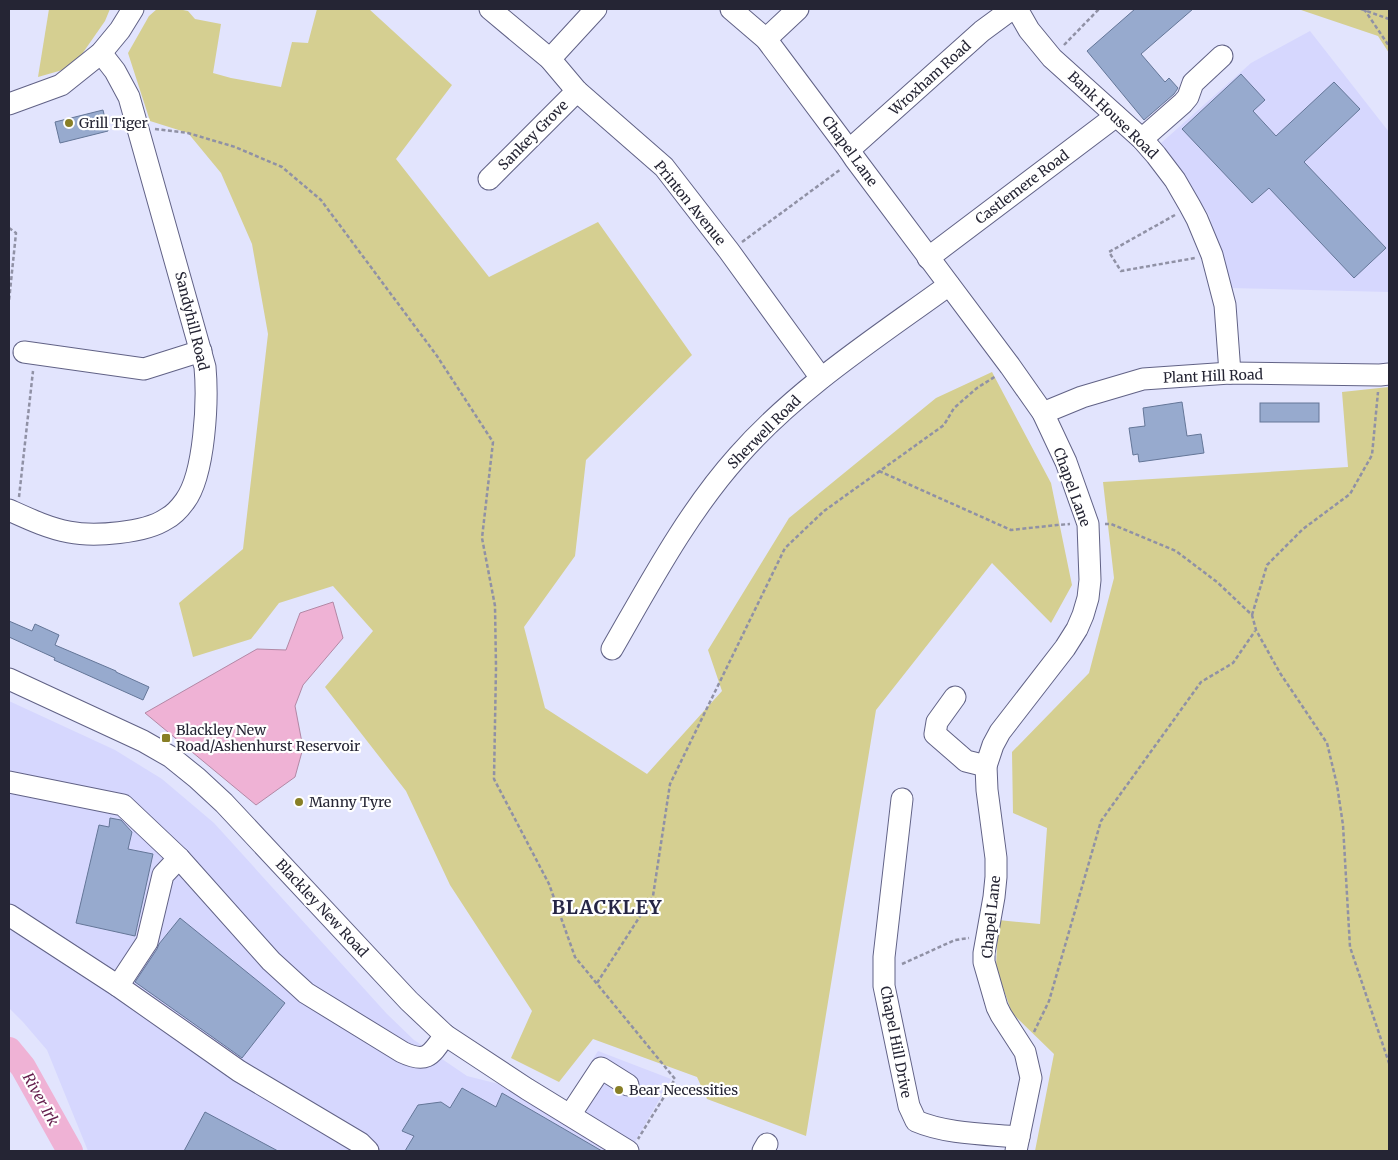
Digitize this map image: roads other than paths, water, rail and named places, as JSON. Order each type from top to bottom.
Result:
[{"type":"street","points":[[9,104],[61,85],[101,53],[120,30],[133,9]]},
{"type":"street","name":"Printon Avenue","points":[[490,9],[550,59],[577,91],[664,167],[729,251],[821,378]]},
{"type":"street","points":[[550,59],[596,9]]},
{"type":"street","name":"Chapel Lane","points":[[731,9],[766,39],[1043,413],[1066,462],[1088,524],[1090,580],[1088,598],[1077,629],[1000,732],[993,745],[986,766],[996,858],[994,897],[984,962],[1001,1015],[1025,1052],[1031,1078],[1018,1144]]},
{"type":"street","points":[[766,39],[798,9]]},
{"type":"street","name":"Wroxham Road","points":[[852,154],[982,31],[1012,9]]},
{"type":"street","name":"Bank House Road","points":[[1017,9],[1030,30],[1052,58],[1142,139],[1175,180],[1198,219],[1212,256],[1225,305],[1230,373]]},
{"type":"street","name":"Sandyhill Road","points":[[12,512],[52,528],[70,532],[97,534],[141,529],[166,520],[186,501],[193,489],[199,462],[207,389],[205,367],[129,97],[101,53]]},
{"type":"street","points":[[1142,139],[1183,103],[1188,97],[1193,83],[1222,56]]},
{"type":"street","name":"Sankey Grove","points":[[489,179],[577,91]]},
{"type":"street","name":"Castlemere Road","points":[[928,258],[1116,116]]},
{"type":"street","name":"Sherwell Road","points":[[612,649],[657,571],[702,501],[737,456],[779,413],[821,378],[949,285]]},
{"type":"street","points":[[29,353],[144,369],[201,351]]},
{"type":"street","name":"Plant Hill Road","points":[[1043,413],[1082,397],[1143,379],[1230,373],[1384,375]]},
{"type":"street","name":"Blackley New Road","points":[[9,679],[142,741],[171,757],[224,803],[409,1001],[445,1035],[570,1115],[632,1147]]},
{"type":"street","points":[[954,698],[937,722],[935,734],[966,761],[986,766]]},
{"type":"street","points":[[14,780],[123,805],[179,858],[271,961],[306,993],[402,1052],[412,1057],[427,1057],[432,1054],[445,1035]]},
{"type":"street","name":"Chapel Hill Drive","points":[[902,799],[884,957],[884,986],[909,1106],[916,1121],[928,1126],[1018,1144]]},
{"type":"street","points":[[118,986],[147,942],[163,875],[179,858]]},
{"type":"street","points":[[9,915],[118,986],[239,1071],[360,1143],[368,1151]]},
{"type":"street","points":[[570,1115],[601,1068],[628,1085]]},
{"type":"waterway","name":"River Irk","points":[[9,1050],[23,1067],[70,1151]]},
{"type":"place","name":"Grill Tiger","points":[[69,123]]},
{"type":"place","name":"Blackley New Road/Ashenhurst Reservoir","points":[[166,738]]},
{"type":"place","name":"Manny Tyre","points":[[299,802]]},
{"type":"place","name":"Bear Necessities","points":[[619,1090]]},
{"type":"district","name":"BLACKLEY","points":[[607,907]]}]
